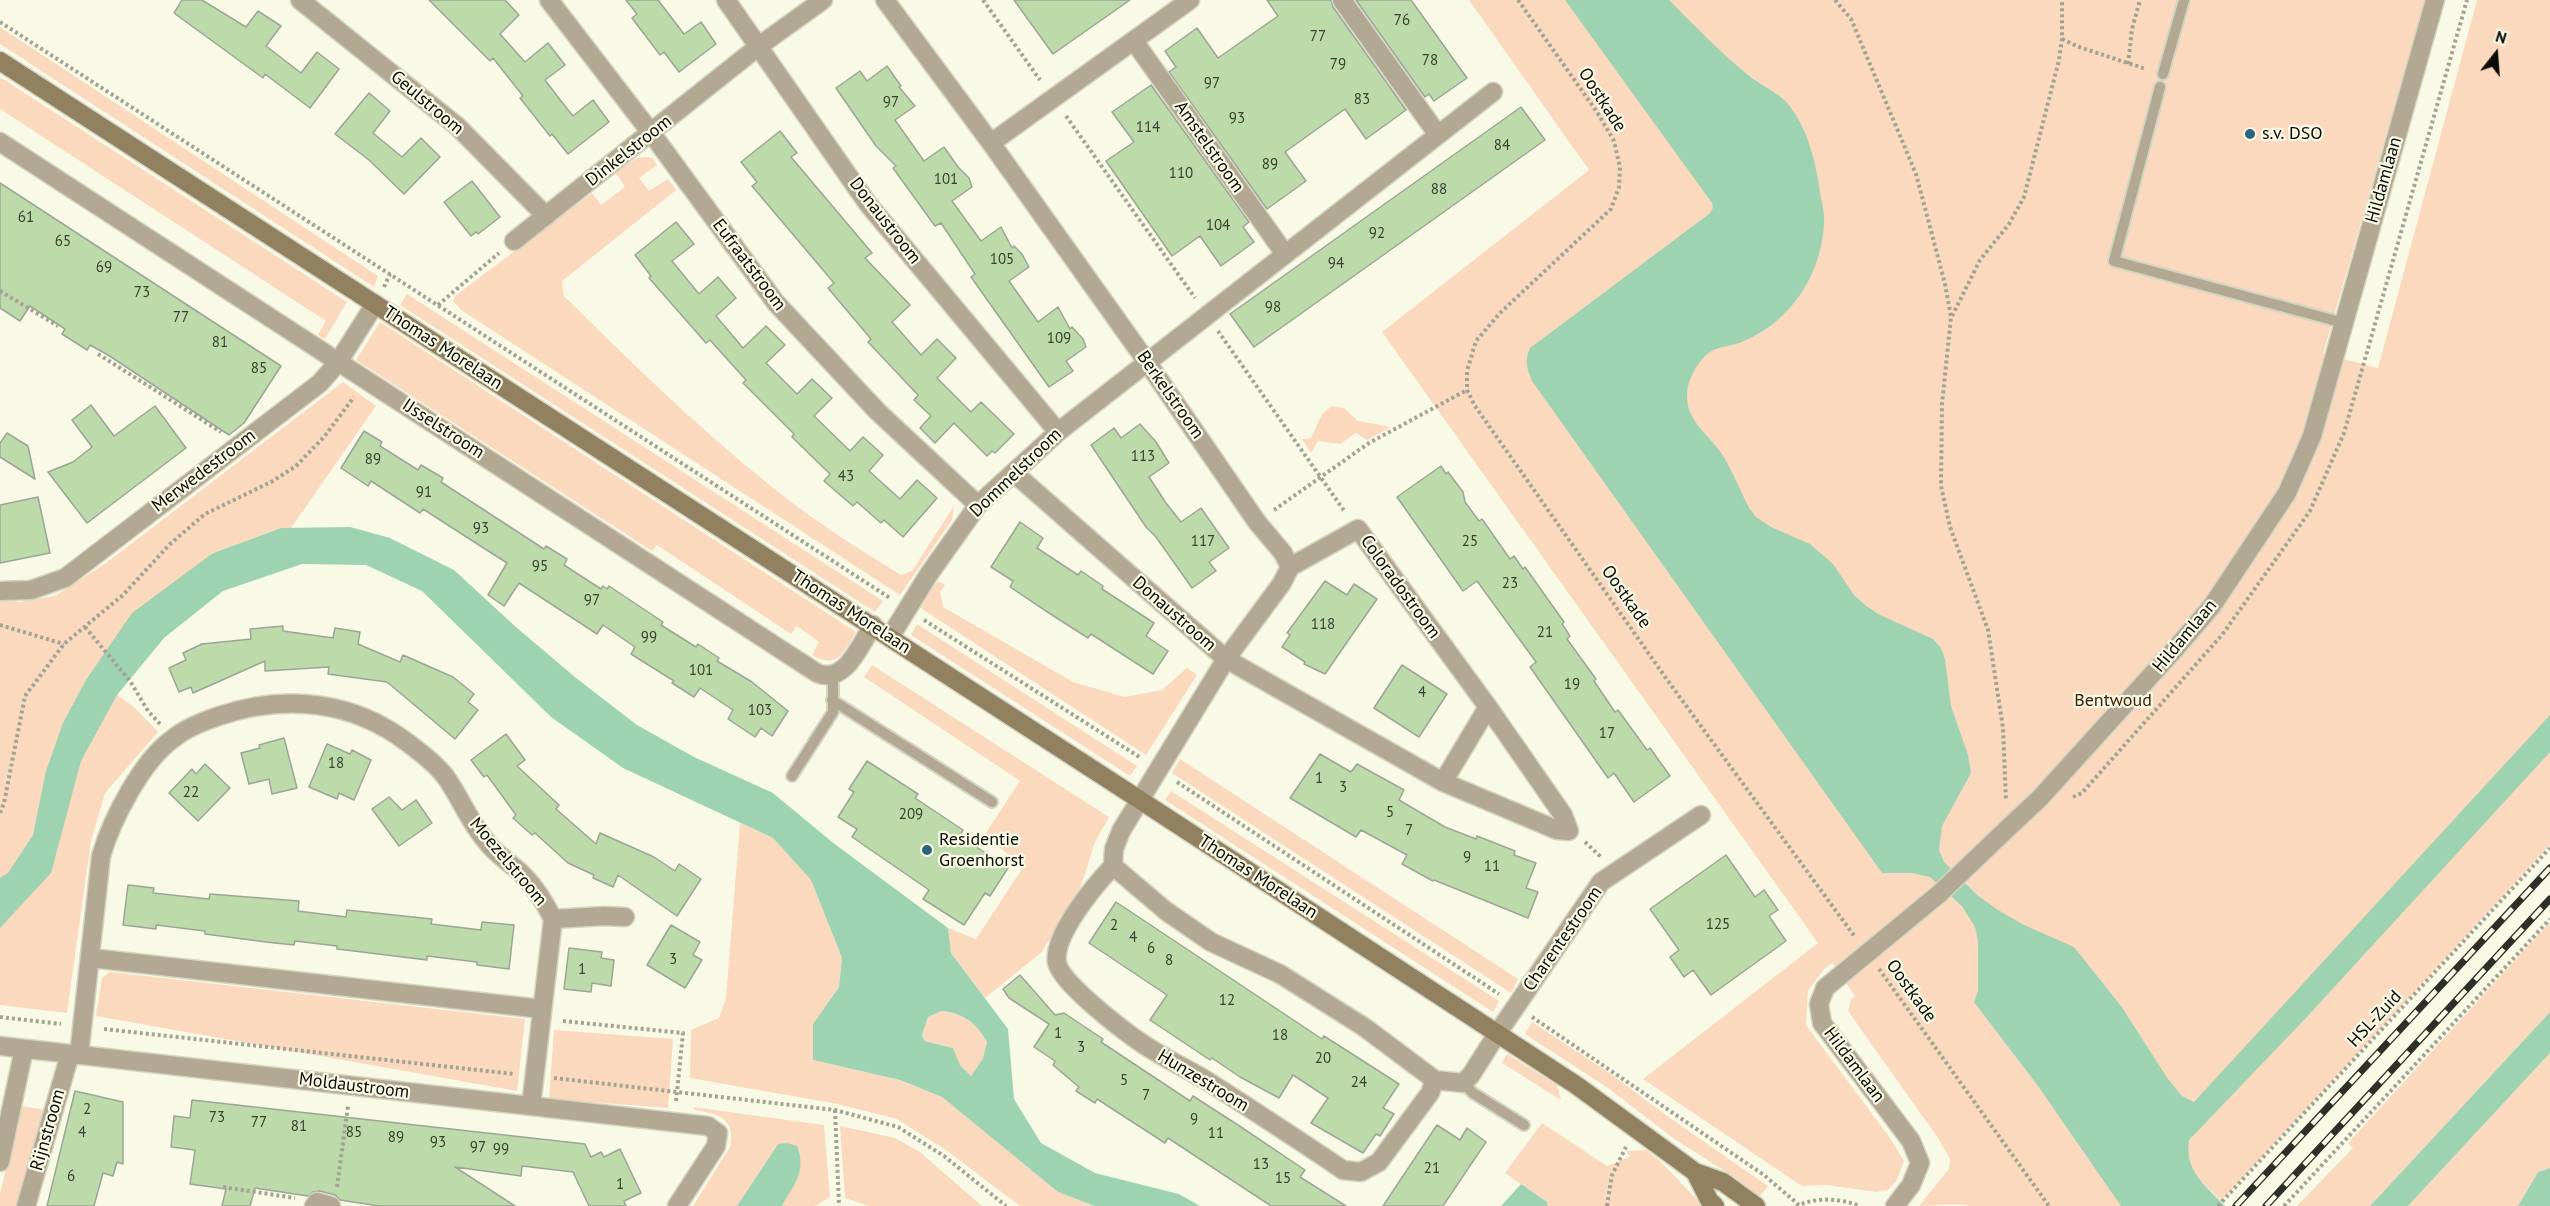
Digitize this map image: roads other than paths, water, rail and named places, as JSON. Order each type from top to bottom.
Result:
[{"type":"street","name":"Geulstroom","points":[[300,0],[457,126],[546,216]]},
{"type":"street","name":"Eufraatstroom","points":[[549,0],[652,134],[776,303],[878,412],[978,505]]},
{"type":"street","name":"Donaustroom","points":[[726,0],[868,204],[1058,432]]},
{"type":"street","name":"Dinkelstroom","points":[[514,241],[652,134],[759,46],[823,0]]},
{"type":"street","name":"Berkelstroom","points":[[885,0],[991,143],[1147,362],[1257,522],[1283,553],[1290,567]]},
{"type":"street","points":[[991,143],[1190,0]]},
{"type":"street","points":[[1342,0],[1438,135]]},
{"type":"street","name":"Hildamlaan","points":[[1895,1206],[1911,1185],[1920,1163],[1911,1142],[1822,1023],[1819,1004],[1825,988],[1938,894],[2040,798],[2212,606],[2287,494],[2312,436],[2434,0]]},
{"type":"street","name":"Amstelstroom","points":[[1134,41],[1285,254]]},
{"type":"street","name":"Thomas Morelaan","points":[[0,61],[1140,800],[1497,1034],[1695,1172],[1723,1182],[1756,1206]]},
{"type":"street","points":[[1147,362],[1493,92]]},
{"type":"street","name":"IJsselstroom","points":[[0,142],[817,673],[833,676]]},
{"type":"street","name":"Merwedestroom","points":[[0,591],[31,590],[65,578],[320,383],[339,361],[375,304]]},
{"type":"street","name":"Dommelstroom","points":[[891,637],[929,574],[978,505],[1058,432],[1147,362]]},
{"type":"street","name":"Donaustroom","points":[[1014,473],[1226,659]]},
{"type":"street","name":"Coloradostroom","points":[[1290,567],[1358,529],[1488,707],[1563,815],[1569,831],[1557,830],[1443,782]]},
{"type":"street","points":[[1290,567],[1282,583],[1226,659],[1121,831],[1114,849],[1113,866],[1166,911],[1211,942],[1249,962],[1280,974],[1364,1027],[1435,1080],[1463,1083],[1471,1075],[1497,1034]]},
{"type":"street","points":[[833,676],[843,671],[873,625]]},
{"type":"street","points":[[1226,659],[1443,782],[1488,707]]},
{"type":"street","name":"Moezelstroom","points":[[75,1054],[91,958],[101,856],[108,834],[133,786],[173,738],[208,720],[241,709],[280,703],[328,705],[379,724],[406,741],[444,775],[486,841],[522,874],[542,897],[554,919],[531,1106]]},
{"type":"street","name":"Charentestroom","points":[[1497,1034],[1601,882],[1701,815]]},
{"type":"street","name":"Hunzestroom","points":[[1113,866],[1097,883],[1062,935],[1057,962],[1062,975],[1080,993],[1152,1050],[1207,1081],[1343,1170],[1361,1172],[1379,1162],[1430,1093],[1435,1080]]},
{"type":"street","name":"Moezelstroom","points":[[554,919],[625,917]]},
{"type":"street","points":[[91,958],[542,1014]]},
{"type":"street","name":"Moldaustroom","points":[[0,1046],[708,1126],[718,1133],[716,1146],[677,1206]]},
{"type":"street","points":[[0,1162],[24,1048]]},
{"type":"street","name":"Rijnstroom","points":[[26,1206],[75,1054]]},
{"type":"street","name":"Thomas Morelaan","points":[[1695,1172],[1708,1200],[1715,1206]]},
{"type":"lane","points":[[2163,74],[2184,0]]},
{"type":"lane","points":[[2160,87],[2114,261],[2343,323]]},
{"type":"lane","points":[[792,776],[833,712],[833,676]]},
{"type":"lane","points":[[832,700],[992,802]]},
{"type":"lane","points":[[1463,1083],[1473,1093],[1524,1125]]},
{"type":"railway","points":[[2236,1206],[2550,868]]},
{"type":"railway","points":[[2266,1206],[2550,899]]},
{"type":"place","name":"s.v. DSO","points":[[2250,134]]},
{"type":"place","name":"Residentie Groenhorst","points":[[927,850]]},
{"type":"park label","name":"Bentwoud","points":[[2113,701]]}]
